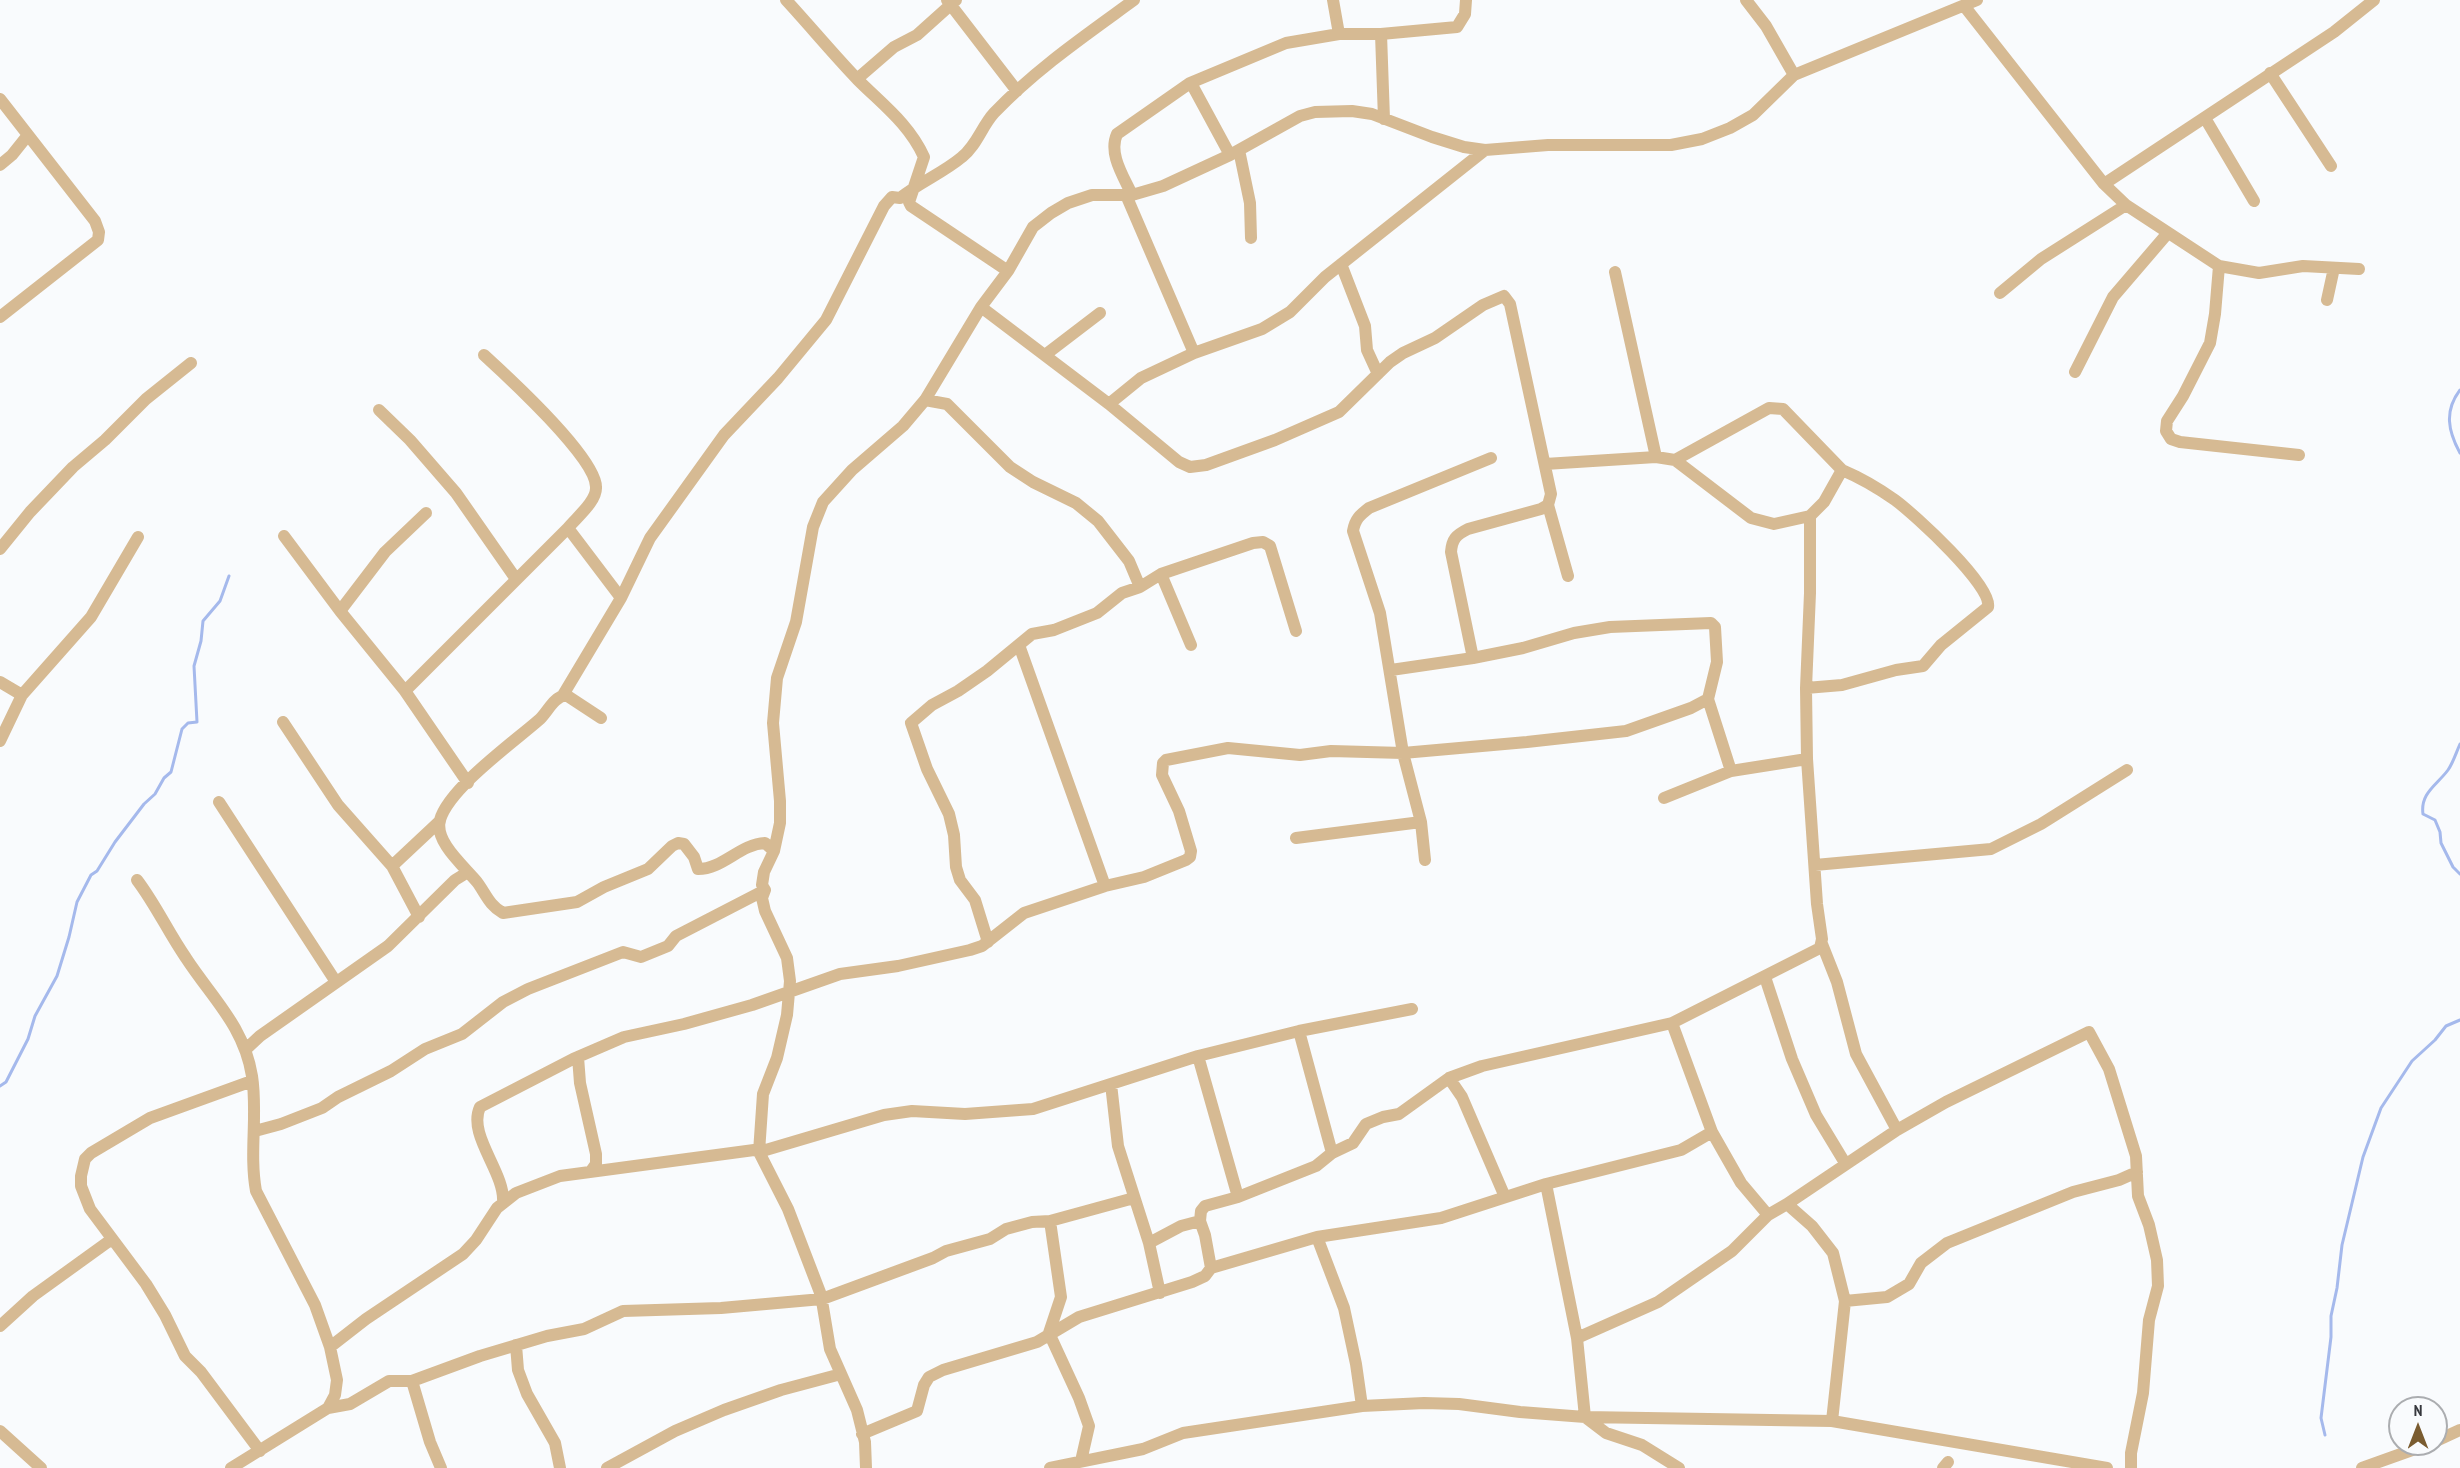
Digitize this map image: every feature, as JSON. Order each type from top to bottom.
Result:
[{"type":"street","points":[[786,0],[857,79],[906,126],[918,144],[924,157],[914,187],[904,200]]},
{"type":"street","points":[[914,187],[962,157],[975,143],[992,115],[1017,91],[1049,62],[1134,0]]},
{"type":"street","points":[[1333,0],[1339,34]]},
{"type":"street","points":[[1194,353],[1129,195],[1115,154],[1117,134],[1191,82],[1286,43],[1339,34],[1381,34],[1457,27],[1465,14],[1466,0]]},
{"type":"street","points":[[1746,0],[1766,26],[1794,75]]},
{"type":"street","points":[[765,890],[762,885],[764,872],[774,851],[780,823],[773,723],[774,698],[777,678],[796,622],[813,527],[823,502],[834,488],[903,426],[925,400],[981,307],[1008,271],[1033,227],[1051,213],[1068,203],[1092,195],[1129,195],[1163,186],[1234,152],[1300,116],[1315,112],[1352,111],[1372,114],[1464,147],[1485,150],[1548,145],[1671,145],[1702,139],[1730,128],[1753,115],[1794,75],[1965,7],[1977,0]]},
{"type":"street","points":[[2103,184],[2334,32],[2374,0]]},
{"type":"street","points":[[857,79],[894,47],[917,35],[951,2],[1017,91]]},
{"type":"street","points":[[1965,7],[2103,184],[2126,205],[2167,234],[2219,266],[2259,273],[2303,266],[2359,269]]},
{"type":"street","points":[[1381,34],[1384,119]]},
{"type":"street","points":[[2270,73],[2331,166]]},
{"type":"street","points":[[1191,82],[1234,152],[1250,203],[1251,238]]},
{"type":"street","points":[[0,99],[95,221],[99,232],[98,240],[0,317]]},
{"type":"street","points":[[2205,118],[2254,201]]},
{"type":"street","points":[[0,165],[12,155],[28,135]]},
{"type":"street","points":[[1109,404],[1141,378],[1194,353],[1262,329],[1290,312],[1341,264],[1485,150]]},
{"type":"street","points":[[392,866],[440,821],[446,808],[468,783],[563,695],[621,598],[650,538],[724,435],[778,378],[826,320],[884,206],[892,197],[904,200],[915,210],[1008,271]]},
{"type":"street","points":[[2000,293],[2042,259],[2126,205]]},
{"type":"street","points":[[2076,372],[2113,297],[2167,234]]},
{"type":"street","points":[[1341,264],[1365,326],[1367,351],[1378,374]]},
{"type":"street","points":[[2219,266],[2210,343],[2183,396],[2167,421],[2166,431],[2171,439],[2180,442],[2300,455]]},
{"type":"street","points":[[2327,300],[2334,268]]},
{"type":"street","points":[[1615,272],[1656,457]]},
{"type":"street","points":[[981,307],[1109,404],[1179,462],[1190,467],[1206,465],[1275,441],[1339,412],[1390,362],[1415,345],[1435,338],[1483,305],[1504,296],[1510,304],[1551,494],[1548,505],[1568,576]]},
{"type":"street","points":[[1045,355],[1100,313]]},
{"type":"street","points":[[405,691],[568,528],[594,496],[596,486],[592,474],[553,422],[484,355]]},
{"type":"street","points":[[0,549],[30,512],[73,467],[105,440],[146,399],[191,363]]},
{"type":"street","points":[[925,400],[947,404],[1010,467],[1033,482],[1076,503],[1098,521],[1129,561],[1140,587]]},
{"type":"street","points":[[1675,459],[1769,408],[1783,409],[1842,470],[1862,478],[1896,501],[1951,551],[1988,595],[1989,601],[1984,612],[1941,645],[1923,666],[1896,670],[1842,685],[1806,688]]},
{"type":"street","points":[[380,410],[410,440],[456,493],[516,579]]},
{"type":"street","points":[[1545,464],[1656,457],[1675,459],[1751,518],[1774,524],[1810,516],[1824,502],[1842,470]]},
{"type":"street","points":[[1425,860],[1421,822],[1403,753],[1380,613],[1353,531],[1354,524],[1358,517],[1369,508],[1491,458]]},
{"type":"street","points":[[1473,658],[1451,552],[1452,542],[1457,534],[1468,529],[1541,509],[1548,505]]},
{"type":"street","points":[[340,611],[385,552],[426,513]]},
{"type":"street","points":[[1810,516],[1806,688],[1807,759],[1822,944],[1838,982],[1856,1054],[1897,1130]]},
{"type":"street","points":[[568,528],[621,598]]},
{"type":"street","points":[[284,536],[340,611],[405,691],[468,783]]},
{"type":"street","points":[[0,741],[22,695],[92,617],[138,537]]},
{"type":"street","points":[[988,942],[975,900],[960,880],[956,867],[954,835],[949,814],[927,769],[911,723],[923,711],[977,679],[1032,634],[1054,630],[1097,613],[1122,593],[1140,587],[1161,574],[1253,543],[1263,542],[1270,546],[1296,632]]},
{"type":"street","points":[[1161,574],[1191,645]]},
{"type":"street","points":[[1391,670],[1473,658],[1598,629],[1711,623],[1715,627],[1717,662],[1708,699],[1731,771]]},
{"type":"street","points":[[1019,645],[1105,886]]},
{"type":"street","points":[[0,682],[22,695]]},
{"type":"street","points":[[563,695],[601,718]]},
{"type":"street","points":[[503,1202],[502,1186],[480,1131],[478,1111],[480,1107],[578,1057],[624,1037],[684,1024],[752,1005],[789,990],[840,974],[898,966],[970,950],[988,942],[1024,913],[1105,886],[1144,877],[1190,857],[1191,851],[1186,831],[1162,775],[1163,763],[1166,760],[1228,748],[1300,755],[1318,751],[1403,753],[1626,731],[1691,708],[1708,699]]},
{"type":"street","points":[[283,722],[338,805],[392,866],[418,917]]},
{"type":"street","points":[[1664,798],[1731,771],[1807,759]]},
{"type":"street","points":[[1815,865],[1991,849],[2041,824],[2127,770]]},
{"type":"street","points":[[219,802],[336,982]]},
{"type":"street","points":[[440,821],[440,829],[450,851],[490,904],[503,913],[577,902],[604,887],[648,869],[678,843],[684,844],[694,858],[698,869],[712,866],[758,843],[765,843],[774,851]]},
{"type":"street","points":[[1296,838],[1421,822]]},
{"type":"street","points":[[244,1050],[260,1035],[286,1020],[388,946],[455,880],[468,872]]},
{"type":"street","points":[[137,880],[150,897],[187,959],[229,1016],[244,1050],[252,1081],[255,1131],[253,1174],[256,1191],[302,1277],[330,1347],[337,1380],[335,1395],[328,1408]]},
{"type":"street","points":[[765,890],[762,898],[765,911],[787,958],[790,970],[787,1015],[777,1058],[763,1094],[759,1152],[788,1209],[822,1299],[830,1349],[857,1410],[866,1468]]},
{"type":"street","points":[[255,1131],[281,1124],[322,1108],[338,1096],[391,1071],[417,1053],[462,1034],[503,1002],[528,989],[623,952],[641,957],[668,946],[676,936],[765,890]]},
{"type":"street","points":[[1211,1268],[1209,1251],[1200,1221],[1201,1211],[1205,1206],[1238,1197],[1316,1166],[1332,1153],[1353,1143],[1366,1124],[1383,1117],[1400,1114],[1449,1078],[1482,1066],[1672,1023],[1812,953],[1822,944]]},
{"type":"street","points":[[1765,977],[1792,1059],[1816,1115],[1845,1163]]},
{"type":"street","points":[[330,1347],[366,1319],[463,1254],[503,1202],[542,1181],[591,1171],[754,1150],[759,1152],[884,1115],[912,1112],[964,1114],[1033,1109],[1198,1056],[1299,1031],[1412,1009]]},
{"type":"street","points":[[1672,1023],[1712,1132],[1741,1183],[1768,1215]]},
{"type":"street","points":[[1299,1031],[1332,1153]]},
{"type":"street","points":[[1577,1338],[1658,1302],[1732,1251],[1768,1215],[1897,1130],[1946,1102],[2089,1032],[2109,1069],[2136,1156],[2138,1196],[2149,1225],[2157,1260],[2158,1286],[2149,1320],[2143,1393],[2131,1453],[2131,1468]]},
{"type":"street","points":[[1198,1056],[1238,1197]]},
{"type":"street","points":[[578,1057],[580,1083],[596,1154],[596,1164],[591,1171]]},
{"type":"street","points":[[1449,1078],[1461,1097],[1506,1197]]},
{"type":"street","points":[[252,1081],[150,1118],[92,1152],[85,1160],[81,1176],[84,1198],[165,1315],[185,1356],[201,1372],[260,1450]]},
{"type":"street","points":[[1111,1084],[1118,1146],[1149,1243],[1160,1293]]},
{"type":"street","points":[[862,1434],[917,1411],[928,1377],[1037,1342],[1079,1317],[1160,1293],[1205,1276],[1211,1268],[1317,1237],[1441,1218],[1546,1184],[1681,1150],[1712,1132]]},
{"type":"street","points":[[1845,1301],[1887,1297],[1909,1284],[1921,1263],[1947,1243],[2073,1192],[2120,1180],[2137,1172]]},
{"type":"street","points":[[1546,1184],[1577,1338],[1585,1418],[1606,1433],[1642,1445],[1679,1468]]},
{"type":"street","points":[[231,1468],[328,1408],[350,1404],[389,1381],[412,1381],[547,1336],[584,1329],[623,1311],[721,1308],[822,1299],[933,1258],[946,1251],[990,1239],[1006,1229],[1032,1222],[1050,1221],[1134,1198]]},
{"type":"street","points":[[1787,1204],[1812,1226],[1833,1253],[1845,1301],[1832,1421]]},
{"type":"street","points":[[1050,1221],[1061,1297],[1049,1333],[1079,1398],[1089,1426],[1081,1461]]},
{"type":"street","points":[[1149,1243],[1181,1226],[1200,1221]]},
{"type":"street","points":[[1317,1237],[1344,1308],[1362,1406]]},
{"type":"street","points":[[0,1326],[33,1296],[112,1239]]},
{"type":"street","points":[[516,1346],[518,1370],[527,1394],[555,1443],[560,1468]]},
{"type":"street","points":[[607,1468],[675,1431],[724,1410],[781,1390],[841,1374]]},
{"type":"street","points":[[412,1381],[430,1442],[441,1468]]},
{"type":"street","points":[[1050,1468],[1143,1449],[1183,1433],[1362,1406],[1459,1404],[1585,1418],[1832,1421],[2107,1468]]},
{"type":"street","points":[[0,1431],[41,1468]]},
{"type":"street","points":[[2362,1468],[2396,1456]]},
{"type":"waterway","points":[[2460,390],[2450,413],[2451,429],[2460,453]]},
{"type":"waterway","points":[[0,1086],[6,1082],[28,1039],[35,1016],[57,976],[77,902],[91,875],[97,871],[115,842],[171,772],[182,729],[188,723],[197,722],[194,666],[201,641],[203,621],[220,601],[229,576]]},
{"type":"waterway","points":[[2460,744],[2450,767],[2430,790],[2423,807],[2423,814],[2435,820],[2440,832],[2441,843],[2453,867],[2460,874]]},
{"type":"waterway","points":[[2325,1435],[2321,1418],[2331,1337],[2331,1316],[2342,1245],[2363,1157],[2381,1108],[2412,1061],[2435,1040],[2446,1026],[2460,1020]]}]
